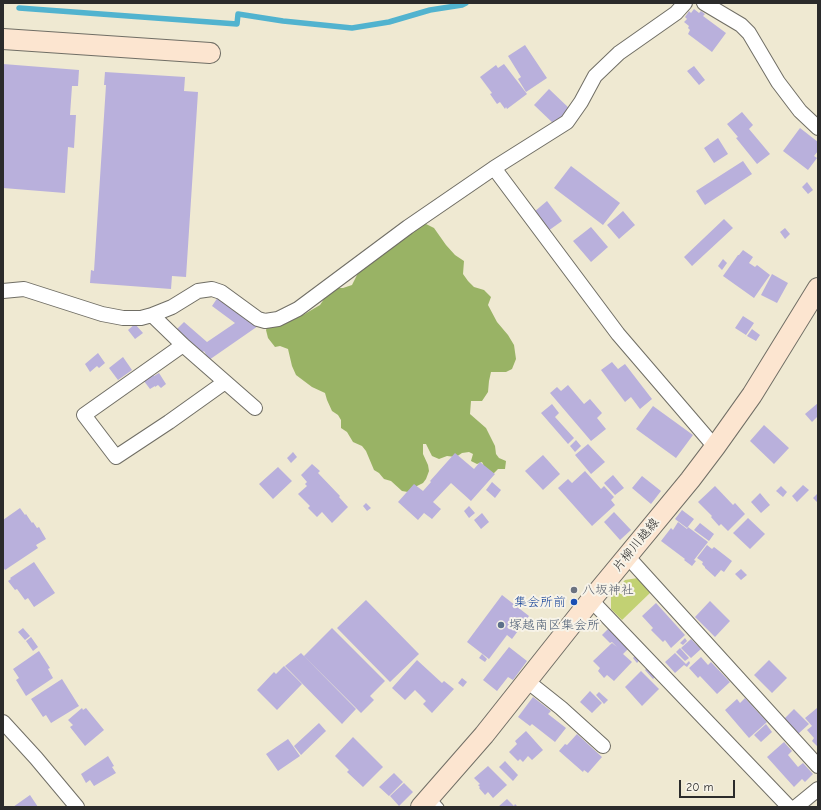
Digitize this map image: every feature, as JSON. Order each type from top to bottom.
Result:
[{"type":"main road","points":[[3,39],[210,53]]},
{"type":"main road","name":"片柳川越線","points":[[430,803],[715,447],[752,395],[818,288]]},
{"type":"street","points":[[3,291],[24,289],[102,314],[123,318],[141,318],[172,307],[198,291],[212,289],[221,292],[258,319],[265,321],[278,319],[298,309],[408,227],[494,168],[567,122],[581,102],[594,76],[619,53],[676,14],[685,3]]},
{"type":"street","points":[[704,3],[741,25],[749,33],[778,82],[800,111],[818,128]]},
{"type":"street","points":[[494,168],[618,334],[715,447]]},
{"type":"street","points":[[152,315],[183,345],[255,408]]},
{"type":"street","points":[[183,345],[84,415],[116,457],[169,422],[225,382]]},
{"type":"street","points":[[627,556],[818,766]]},
{"type":"street","points":[[591,600],[789,807]]},
{"type":"street","points":[[528,681],[561,708],[603,746]]},
{"type":"street","points":[[3,722],[36,758],[77,807]]},
{"type":"street","points":[[796,807],[818,789]]},
{"type":"green space","points":[[426,224],[434,228],[455,255],[464,261],[463,274],[468,281],[474,287],[484,290],[491,297],[488,305],[497,322],[514,345],[516,359],[512,369],[506,372],[491,372],[488,392],[482,401],[471,401],[470,414],[486,428],[495,446],[496,454],[499,458],[506,461],[505,469],[498,469],[492,475],[485,468],[482,462],[477,464],[471,461],[473,454],[469,452],[462,453],[456,457],[447,456],[439,459],[432,456],[426,444],[423,444],[423,454],[429,471],[423,483],[417,486],[414,491],[408,492],[402,491],[391,481],[384,479],[374,470],[366,451],[362,446],[353,442],[347,432],[341,428],[341,420],[338,415],[332,411],[325,393],[312,387],[296,375],[288,349],[280,346],[275,347],[268,338],[266,330],[269,323],[303,315],[320,305],[328,293],[335,288],[343,288],[352,285],[361,267],[417,225]]},
{"type":"green space","points":[[638,578],[651,592],[622,620],[611,609],[611,596],[625,580]]},
{"type":"building","points":[[694,9],[699,13],[701,11],[705,14],[703,16],[726,33],[712,52],[688,34],[690,30],[688,28],[689,26],[684,22],[687,19],[685,17],[689,11],[691,13]]},
{"type":"building","points":[[525,45],[547,78],[526,92],[518,79],[521,77],[508,56]]},
{"type":"building","points":[[3,64],[79,70],[78,86],[72,86],[70,115],[76,115],[74,148],[68,147],[65,193],[3,188]]},
{"type":"building","points":[[504,64],[527,94],[507,109],[506,107],[505,109],[500,102],[497,104],[490,94],[492,93],[480,77],[496,65],[498,68]]},
{"type":"building","points":[[694,66],[705,80],[699,85],[687,71]]},
{"type":"building","points":[[105,72],[185,77],[184,91],[198,92],[186,277],[172,276],[171,289],[90,283],[91,270],[94,271],[106,85],[104,85]]},
{"type":"building","points":[[549,89],[570,109],[555,125],[534,105]]},
{"type":"building","points":[[742,112],[753,125],[749,129],[770,154],[757,164],[727,124]]},
{"type":"building","points":[[800,128],[818,142],[818,151],[814,156],[817,158],[808,170],[783,151]]},
{"type":"building","points":[[718,138],[728,154],[714,163],[704,148]]},
{"type":"building","points":[[743,161],[752,174],[705,205],[696,191]]},
{"type":"building","points":[[571,166],[620,203],[603,225],[554,188]]},
{"type":"building","points":[[807,182],[813,190],[808,194],[802,187]]},
{"type":"building","points":[[547,201],[562,221],[548,231],[534,212]]},
{"type":"building","points":[[623,211],[635,225],[619,239],[607,225]]},
{"type":"building","points":[[724,219],[733,228],[692,266],[684,257]]},
{"type":"building","points":[[591,227],[608,247],[591,262],[573,241]]},
{"type":"building","points":[[785,228],[790,234],[785,239],[780,232]]},
{"type":"building","points":[[743,250],[753,257],[749,263],[755,267],[757,265],[770,275],[754,298],[723,276]]},
{"type":"building","points":[[723,259],[727,263],[722,270],[718,266]]},
{"type":"building","points":[[772,274],[788,283],[777,303],[761,295]]},
{"type":"building","points":[[218,297],[258,326],[209,360],[204,351],[202,353],[176,330],[184,322],[207,342],[235,323],[212,306]]},
{"type":"building","points":[[743,316],[754,323],[746,335],[735,328]]},
{"type":"building","points":[[135,324],[143,333],[135,339],[128,330]]},
{"type":"building","points":[[752,329],[760,335],[756,341],[747,336]]},
{"type":"building","points":[[98,353],[105,363],[99,368],[97,366],[90,372],[85,364]]},
{"type":"building","points":[[123,357],[132,370],[118,380],[109,368]]},
{"type":"building","points":[[612,362],[618,369],[625,364],[652,399],[640,409],[631,397],[625,402],[601,370]]},
{"type":"building","points":[[159,373],[166,384],[161,388],[158,385],[150,389],[144,381],[153,374],[154,376]]},
{"type":"building","points":[[568,385],[584,404],[590,399],[602,413],[597,418],[606,429],[591,441],[550,393],[557,387],[561,391]]},
{"type":"building","points":[[818,403],[818,416],[812,422],[805,414]]},
{"type":"building","points":[[552,404],[559,413],[555,417],[574,438],[568,444],[541,413]]},
{"type":"building","points":[[653,406],[693,435],[676,458],[636,429]]},
{"type":"building","points":[[764,425],[789,448],[774,464],[750,441]]},
{"type":"building","points":[[576,440],[581,446],[575,452],[570,446]]},
{"type":"building","points":[[588,444],[605,462],[591,474],[575,455]]},
{"type":"building","points":[[293,452],[297,457],[291,463],[287,458]]},
{"type":"building","points":[[455,453],[474,469],[480,462],[495,474],[471,501],[451,483],[433,502],[441,509],[432,519],[424,513],[418,520],[398,502],[414,484],[423,491]]},
{"type":"building","points":[[543,455],[560,474],[543,490],[525,471]]},
{"type":"building","points":[[312,464],[320,471],[318,473],[340,496],[339,497],[348,507],[332,523],[322,512],[317,517],[308,508],[310,506],[298,494],[307,486],[305,484],[307,482],[301,475]]},
{"type":"building","points":[[278,467],[292,481],[273,499],[259,484]]},
{"type":"building","points":[[585,471],[601,489],[604,486],[614,497],[611,500],[615,505],[592,526],[558,488],[568,479],[572,483]]},
{"type":"building","points":[[613,475],[624,488],[615,495],[604,483]]},
{"type":"building","points":[[642,476],[661,491],[651,504],[632,488]]},
{"type":"building","points":[[492,482],[501,490],[495,498],[486,490]]},
{"type":"building","points":[[803,485],[809,490],[797,502],[792,496]]},
{"type":"building","points":[[715,486],[733,505],[735,503],[745,514],[728,531],[721,524],[719,526],[711,517],[712,516],[698,502]]},
{"type":"building","points":[[781,486],[787,492],[783,497],[776,491]]},
{"type":"building","points":[[760,493],[770,505],[761,513],[751,502]]},
{"type":"building","points":[[818,493],[818,503],[813,498]]},
{"type":"building","points":[[366,503],[371,508],[367,511],[363,506]]},
{"type":"building","points":[[469,506],[475,513],[469,518],[464,511]]},
{"type":"building","points":[[20,508],[37,528],[39,527],[46,539],[36,545],[38,548],[5,570],[3,567],[3,520]]},
{"type":"building","points":[[682,510],[694,519],[687,528],[675,519]]},
{"type":"building","points":[[614,512],[631,530],[620,540],[604,522]]},
{"type":"building","points":[[482,513],[489,522],[481,529],[474,520]]},
{"type":"building","points":[[748,518],[765,534],[750,549],[733,533]]},
{"type":"building","points":[[678,522],[687,529],[688,527],[708,542],[694,560],[696,561],[692,566],[661,541],[671,528],[673,530]]},
{"type":"building","points":[[700,523],[714,534],[709,541],[694,530]]},
{"type":"building","points":[[707,545],[712,549],[714,547],[732,561],[724,572],[721,570],[715,577],[705,568],[702,564],[703,562],[697,558]]},
{"type":"building","points":[[34,562],[55,593],[34,607],[28,598],[25,600],[17,589],[15,590],[8,581],[11,579],[10,578]]},
{"type":"building","points":[[741,569],[747,575],[741,580],[735,574]]},
{"type":"building","name":"塚越南区集会所","points":[[502,595],[529,616],[512,639],[507,635],[489,659],[467,642]]},
{"type":"building","points":[[366,600],[419,654],[390,682],[337,628]]},
{"type":"building","points":[[710,601],[730,621],[715,637],[695,617]]},
{"type":"building","points":[[656,603],[685,635],[671,648],[665,640],[663,642],[651,630],[653,628],[642,616]]},
{"type":"building","points":[[610,627],[630,647],[623,654],[632,662],[614,681],[607,675],[604,678],[598,671],[600,668],[593,661],[612,643],[617,647],[612,642],[610,643],[602,635]]},
{"type":"building","points":[[23,628],[30,636],[25,640],[18,632]]},
{"type":"building","points":[[332,628],[385,681],[370,696],[374,700],[361,713],[304,656]]},
{"type":"building","points":[[31,637],[38,647],[33,651],[26,641]]},
{"type":"building","points":[[685,638],[687,641],[683,645],[680,643]]},
{"type":"building","points":[[691,639],[701,649],[691,658],[681,648]]},
{"type":"building","points":[[509,647],[527,661],[513,680],[508,677],[497,691],[483,680]]},
{"type":"building","points":[[680,648],[689,658],[685,661],[676,652]]},
{"type":"building","points":[[39,651],[50,668],[48,669],[53,678],[26,696],[16,680],[19,678],[13,669]]},
{"type":"building","points":[[301,653],[356,709],[342,724],[285,666]]},
{"type":"building","points":[[675,653],[686,664],[689,661],[690,663],[687,667],[684,665],[675,673],[665,662]]},
{"type":"building","points":[[482,654],[487,659],[485,662],[479,658]]},
{"type":"building","points":[[637,654],[641,658],[637,663],[633,658]]},
{"type":"building","points":[[701,657],[708,665],[711,662],[730,682],[717,694],[700,676],[698,678],[689,668]]},
{"type":"building","points":[[417,660],[442,683],[444,681],[454,689],[432,713],[423,704],[426,701],[415,690],[405,700],[392,688]]},
{"type":"building","points":[[769,660],[787,678],[772,693],[754,675]]},
{"type":"building","points":[[284,666],[302,684],[277,710],[257,690],[274,672],[276,674]]},
{"type":"building","points":[[649,666],[657,675],[653,679],[645,670]]},
{"type":"building","points":[[641,671],[659,689],[642,706],[625,687]]},
{"type":"building","points":[[462,678],[467,682],[463,687],[458,683]]},
{"type":"building","points":[[62,679],[79,706],[51,723],[46,715],[43,717],[31,699]]},
{"type":"building","points":[[590,691],[602,703],[592,713],[580,702]]},
{"type":"building","points":[[599,692],[608,700],[604,704],[596,695]]},
{"type":"building","points":[[533,697],[551,711],[548,714],[566,728],[555,742],[532,724],[530,726],[518,717]]},
{"type":"building","points":[[745,698],[767,722],[749,738],[725,710],[737,699],[740,703]]},
{"type":"building","points":[[82,708],[83,710],[86,708],[104,730],[85,746],[70,727],[73,725],[68,720]]},
{"type":"building","points":[[817,708],[818,747],[812,741],[814,738],[807,730],[812,726],[805,718]]},
{"type":"building","points":[[794,709],[809,724],[798,734],[784,719]]},
{"type":"building","points":[[319,723],[326,731],[301,755],[294,746]]},
{"type":"building","points":[[766,724],[772,732],[761,742],[754,735]]},
{"type":"building","points":[[526,731],[543,750],[532,760],[528,756],[523,762],[520,759],[518,761],[509,752],[517,744],[515,741]]},
{"type":"building","points":[[577,734],[602,757],[588,773],[584,770],[583,772],[559,751]]},
{"type":"building","points":[[353,737],[383,767],[363,787],[347,772],[349,770],[335,756]]},
{"type":"building","points":[[288,739],[300,756],[278,771],[266,754]]},
{"type":"building","points":[[784,742],[792,751],[788,755],[798,767],[803,763],[813,774],[805,782],[802,779],[794,787],[767,757]]},
{"type":"building","points":[[108,756],[116,773],[94,786],[90,780],[86,783],[81,774]]},
{"type":"building","points":[[505,761],[518,775],[513,781],[499,767]]},
{"type":"building","points":[[488,766],[507,785],[493,798],[488,792],[485,795],[479,788],[480,787],[478,785],[480,784],[474,778]]},
{"type":"building","points":[[394,773],[403,782],[389,796],[379,787]]},
{"type":"building","points":[[404,783],[413,792],[399,806],[390,796]]},
{"type":"building","points":[[30,795],[38,807],[13,807]]},
{"type":"building","points":[[507,799],[514,806],[515,804],[518,807],[498,807]]},
{"type":"waterway","points":[[19,8],[237,24],[238,14],[283,21],[352,28],[389,22],[430,10],[466,3]]},
{"type":"place","name":"八坂神社","points":[[574,590]]},
{"type":"place","name":"集会所前","points":[[574,602]]},
{"type":"place","name":"塚越南区集会所","points":[[501,625]]}]
